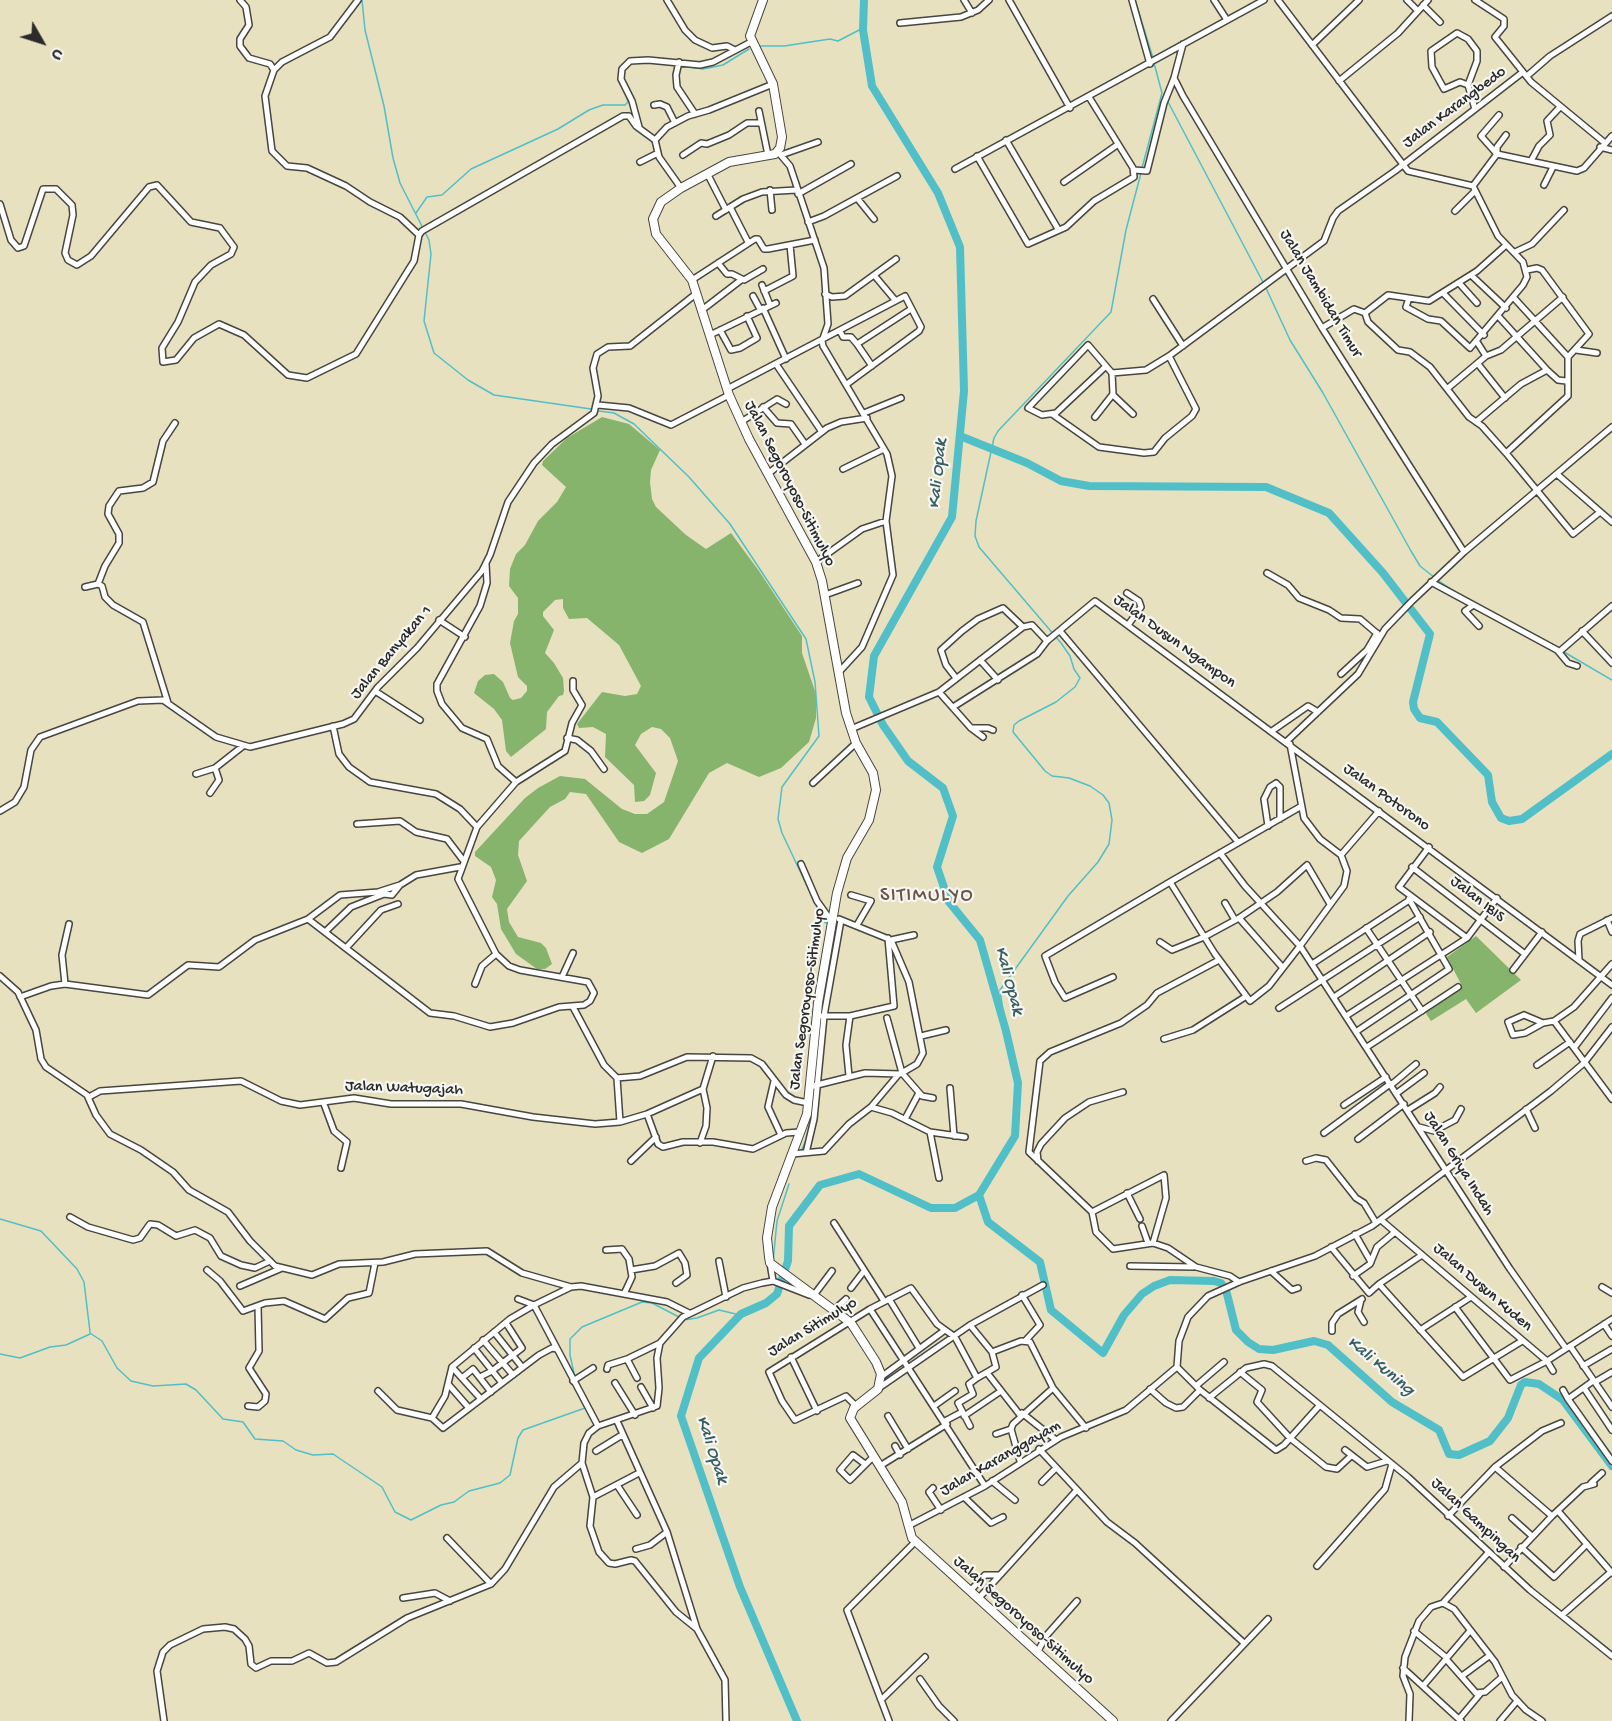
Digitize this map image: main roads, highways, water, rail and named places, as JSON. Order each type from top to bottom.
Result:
[{"type":"main road","name":"Jalan Segoroyoso-Sitimulyo","points":[[763,0],[751,30],[751,42],[773,84],[782,137],[780,153],[737,160],[681,188],[658,206],[653,225],[656,234],[692,280],[728,392],[741,422],[816,562],[825,595],[850,729],[873,773],[876,798],[869,820],[847,858],[831,923],[813,1087],[769,1220],[767,1249],[772,1265],[795,1285],[832,1307],[851,1323],[876,1362],[881,1377],[878,1389],[851,1412],[851,1423],[902,1502],[908,1527],[915,1542],[1113,1721]]},
{"type":"waterway","points":[[362,0],[365,30],[384,106],[393,158],[400,183],[429,240],[431,254],[424,321],[434,353],[468,380],[494,395],[591,409]]},
{"type":"waterway","name":"Kali Opak","points":[[797,1721],[740,1587],[681,1416],[699,1358],[741,1314],[766,1303],[777,1294],[788,1261],[789,1226],[820,1185],[859,1174],[931,1208],[955,1208],[979,1195],[1015,1136],[1018,1083],[980,940],[949,902],[937,867],[953,816],[943,788],[908,761],[883,725],[869,697],[874,656],[952,517],[964,391],[960,247],[938,193],[872,86],[863,30],[864,0]]},
{"type":"waterway","points":[[1135,0],[1153,58]]},
{"type":"waterway","points":[[760,46],[784,46],[830,39],[838,41],[863,28]]},
{"type":"waterway","points":[[681,66],[703,69],[723,65],[749,49]]},
{"type":"waterway","points":[[639,63],[656,63]]},
{"type":"waterway","points":[[1142,168],[1162,93],[1154,63]]},
{"type":"waterway","points":[[416,213],[427,197],[442,195],[471,169],[558,129],[589,110],[603,105],[625,105],[628,102],[626,94]]},
{"type":"waterway","points":[[1167,100],[1264,284]]},
{"type":"waterway","points":[[1006,1031],[1000,990],[1068,896],[1098,862],[1109,844],[1112,820],[1109,803],[1103,795],[1090,786],[1069,778],[1052,776],[1045,771],[1013,732],[1014,725],[1056,702],[1075,687],[1080,678],[1061,643],[979,547],[975,536],[976,521],[994,438],[998,431],[1111,312],[1126,230],[1141,173]]},
{"type":"waterway","points":[[1266,288],[1290,340],[1323,393],[1411,551],[1420,566],[1435,578]]},
{"type":"waterway","points":[[599,411],[614,413],[634,424],[689,477],[730,524],[806,639],[815,682],[819,736],[782,787],[778,819],[782,833],[824,922],[829,924]]},
{"type":"waterway","points":[[960,436],[1027,463],[1061,481],[1089,486],[1266,487],[1329,513],[1383,573],[1430,634],[1413,702],[1414,709],[1420,718],[1437,722],[1488,775],[1492,802],[1501,818],[1509,821],[1522,819],[1612,754]]},
{"type":"waterway","points":[[1439,581],[1457,593]]},
{"type":"waterway","points":[[1564,652],[1612,680]]},
{"type":"waterway","points":[[824,1000],[835,936],[834,926]]},
{"type":"waterway","points":[[818,1045],[821,1023]]},
{"type":"waterway","points":[[811,1119],[813,1088]]},
{"type":"waterway","points":[[802,1149],[807,1138]]},
{"type":"waterway","points":[[773,1262],[777,1221],[789,1184]]},
{"type":"waterway","name":"Kali Kuning","points":[[979,1195],[988,1222],[1040,1262],[1051,1310],[1103,1353],[1124,1315],[1142,1294],[1154,1286],[1170,1280],[1214,1281],[1221,1283],[1226,1290],[1236,1330],[1248,1342],[1259,1349],[1273,1350],[1314,1341],[1328,1345],[1392,1402],[1439,1430],[1449,1454],[1459,1455],[1490,1441],[1508,1418],[1521,1385],[1525,1382],[1539,1384],[1563,1400],[1612,1466]]},
{"type":"waterway","points":[[0,1219],[41,1231],[77,1269],[84,1282],[90,1332]]},
{"type":"waterway","points":[[574,1373],[570,1355],[570,1339],[582,1327],[642,1302],[652,1303],[679,1317]]},
{"type":"waterway","points":[[683,1320],[697,1318],[719,1310],[740,1315]]},
{"type":"waterway","points":[[90,1333],[102,1341],[117,1368],[131,1381],[153,1386],[186,1384],[196,1390],[223,1419],[243,1422],[255,1439],[283,1441],[296,1450],[313,1455],[333,1454],[382,1487],[395,1512],[411,1520],[441,1505],[454,1502],[469,1491],[500,1483],[510,1475],[518,1438],[523,1430],[585,1408]]},
{"type":"waterway","points":[[0,1354],[20,1358],[50,1347],[66,1345],[90,1334]]},
{"type":"district","name":"SITIMULYO","points":[[927,897]]}]
